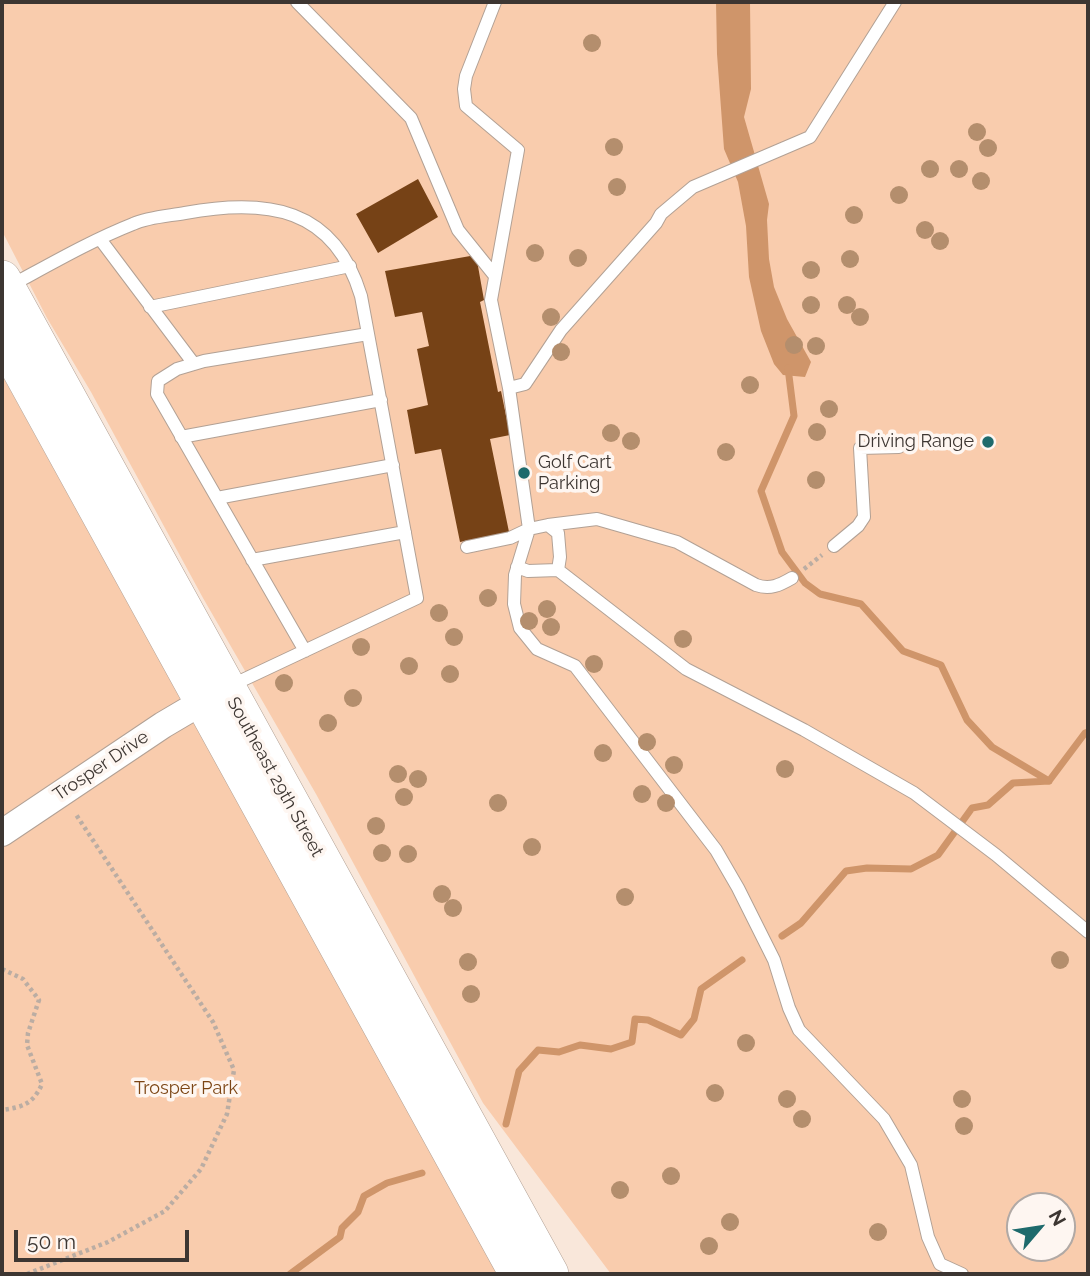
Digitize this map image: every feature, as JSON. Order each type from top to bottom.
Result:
[{"type":"main road","name":"Southeast 29th Street","points":[[3,286],[214,695]]},
{"type":"main road","name":"Southeast 29th Street","points":[[2,335],[214,695],[448,1118],[550,1274]]},
{"type":"main road","name":"Southeast 29th Street","points":[[448,1118],[518,1274]]},
{"type":"street","name":"Trosper Drive","points":[[2,832],[163,724],[214,695]]},
{"type":"lane","points":[[297,2],[411,118],[458,230],[495,276]]},
{"type":"lane","points":[[495,2],[466,76],[464,89],[466,107],[518,150],[491,300],[509,388],[529,529],[517,567],[514,604],[520,628],[537,649],[575,666],[716,850],[774,960],[789,1009],[799,1030],[884,1119],[911,1165],[929,1237],[940,1264],[962,1274]]},
{"type":"lane","points":[[509,388],[525,384],[561,330],[661,214],[693,187],[810,137],[895,2]]},
{"type":"lane","points":[[3,286],[135,222],[216,208],[270,208],[314,225],[333,241],[350,265],[361,296],[369,334],[417,598],[214,695]]},
{"type":"lane","points":[[100,239],[194,364]]},
{"type":"lane","points":[[150,307],[350,265]]},
{"type":"lane","points":[[305,650],[157,394],[158,381],[177,369],[194,364],[369,334]]},
{"type":"lane","points":[[181,437],[381,400]]},
{"type":"lane","points":[[834,546],[858,526],[864,517],[860,448],[899,447]]},
{"type":"lane","points":[[217,498],[393,465]]},
{"type":"lane","points":[[467,547],[510,538],[529,529],[597,519],[677,542],[756,586],[765,588],[792,579]]},
{"type":"lane","points":[[558,533],[573,522]]},
{"type":"lane","points":[[548,525],[558,533],[558,570]]},
{"type":"lane","points":[[252,560],[405,532]]},
{"type":"lane","points":[[517,567],[528,571],[558,570],[686,668],[804,730],[914,793],[996,855],[1088,932]]},
{"type":"path","points":[[792,579],[834,546]]},
{"type":"path","points":[[27,1274],[108,1242],[165,1211],[201,1169],[227,1114],[234,1070],[213,1022],[61,793]]},
{"type":"path","points":[[2,969],[23,979],[39,1000],[28,1033],[27,1045],[42,1084],[36,1098],[19,1107],[2,1110]]},
{"type":"green space","points":[[2,2],[1088,2],[1088,1274],[611,1274],[483,1103],[316,794],[47,318],[2,231]]},
{"type":"green space","name":"Trosper Park","points":[[2,375],[498,1274],[2,1274]]},
{"type":"shaded area","points":[[716,2],[750,2],[751,89],[744,117],[769,204],[769,259],[774,287],[787,319],[811,362],[805,377],[783,375],[774,364],[761,331],[749,277],[746,226],[738,182],[724,149]]},
{"type":"building","points":[[418,179],[438,217],[378,253],[356,214]]},
{"type":"building","points":[[476,255],[484,300],[480,302],[498,392],[501,391],[510,435],[490,439],[509,532],[460,542],[441,449],[415,454],[407,410],[428,405],[417,349],[429,346],[422,312],[395,317],[385,271]]},
{"type":"waterway","points":[[788,368],[794,416],[761,491],[782,552],[805,583],[820,594],[861,604],[903,651],[941,665],[967,720],[992,747],[1049,781]]},
{"type":"waterway","points":[[1049,781],[1088,732]]},
{"type":"waterway","points":[[782,936],[801,923],[846,871],[867,868],[911,869],[938,855],[972,808],[988,805],[1013,783],[1049,781]]},
{"type":"waterway","points":[[506,1124],[519,1071],[538,1050],[559,1052],[580,1045],[611,1049],[632,1042],[635,1019],[648,1020],[681,1035],[694,1019],[701,989],[742,960]]},
{"type":"waterway","points":[[290,1274],[340,1237],[342,1228],[358,1212],[364,1196],[387,1183],[422,1173]]},
{"type":"place","name":"Driving Range","points":[[988,442]]},
{"type":"place","name":"Golf Cart Parking","points":[[524,473]]}]
